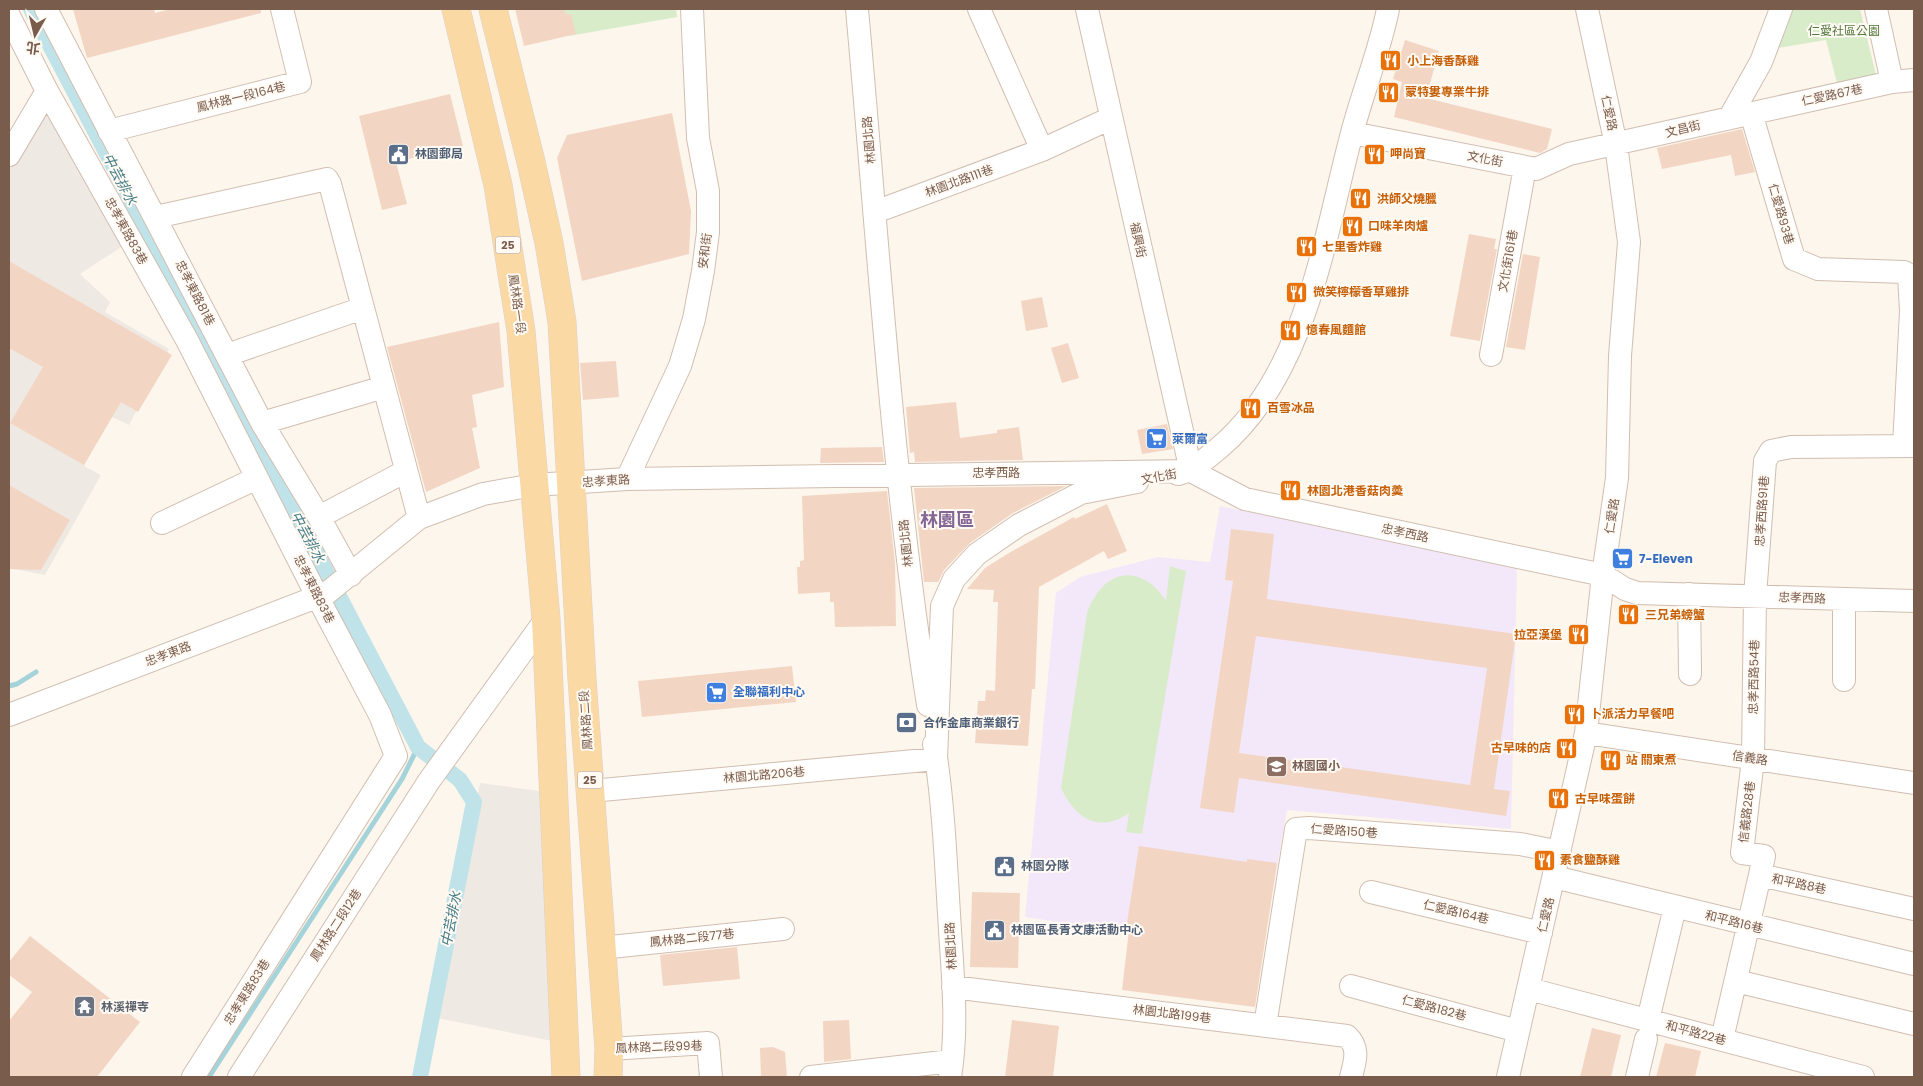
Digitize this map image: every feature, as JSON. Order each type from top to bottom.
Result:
[{"type":"main road","name":"鳳林路一段","points":[[456,9],[498,185],[521,331],[534,485]]},
{"type":"main road","name":"25","points":[[493,9],[531,162],[560,312],[572,483]]},
{"type":"main road","name":"鳳林路二段","points":[[572,483],[608,1049],[608,1077]]},
{"type":"main road","name":"25","points":[[534,485],[546,619],[566,1077]]},
{"type":"street","name":"忠孝東路81巷","points":[[46,9],[262,423],[319,517],[334,586]]},
{"type":"street","name":"鳳林路一段164巷","points":[[109,131],[300,82],[282,9]]},
{"type":"street","name":"安和街","points":[[627,479],[680,366],[694,319],[703,271],[708,232],[708,191],[698,138],[692,9]]},
{"type":"street","name":"林園北路","points":[[857,9],[898,473],[914,616],[936,759],[947,877],[953,987],[951,1069]]},
{"type":"street","points":[[979,9],[1042,150]]},
{"type":"street","name":"福興街","points":[[1087,9],[1191,471]]},
{"type":"street","name":"文化街","points":[[936,759],[942,606],[954,578],[977,554],[1012,530],[1081,493],[1191,471],[1226,442],[1252,414],[1279,372],[1322,254],[1352,133],[1388,9]]},
{"type":"street","name":"仁愛路","points":[[1508,1077],[1586,732],[1603,575],[1617,478],[1620,356],[1629,242],[1616,145],[1587,9]]},
{"type":"street","points":[[1740,115],[1770,43],[1781,9]]},
{"type":"street","points":[[1876,9],[1892,82]]},
{"type":"street","name":"忠孝東路83巷","points":[[9,16],[47,91],[187,340],[257,478],[334,586],[396,756],[193,1077]]},
{"type":"street","name":"仁愛路67巷","points":[[1740,115],[1892,82],[1914,80]]},
{"type":"street","points":[[9,155],[47,91]]},
{"type":"street","name":"文昌街","points":[[1616,145],[1740,115]]},
{"type":"street","name":"仁愛路93巷","points":[[1740,115],[1794,259],[1818,269],[1904,272],[1909,275],[1913,312]]},
{"type":"street","name":"林園北路111巷","points":[[875,212],[1042,150],[1112,118]]},
{"type":"street","name":"文化街","points":[[1352,133],[1536,169],[1569,154],[1616,145]]},
{"type":"street","name":"文化街161巷","points":[[1492,355],[1526,167]]},
{"type":"street","points":[[156,217],[327,179],[330,184],[419,518]]},
{"type":"street","points":[[227,355],[363,308]]},
{"type":"street","points":[[1909,446],[1913,312]]},
{"type":"street","points":[[262,423],[384,387]]},
{"type":"street","name":"忠孝西路91巷","points":[[1756,596],[1765,461],[1771,451],[1791,447],[1909,446]]},
{"type":"street","points":[[319,517],[406,470]]},
{"type":"street","name":"忠孝西路","points":[[898,473],[1191,471],[1245,499],[1603,575],[1637,593],[1914,601]]},
{"type":"street","name":"忠孝東路","points":[[9,716],[334,586],[419,518],[482,494],[534,485],[627,479],[898,473]]},
{"type":"street","points":[[162,523],[257,478]]},
{"type":"street","points":[[1689,594],[1690,674]]},
{"type":"street","name":"忠孝西路54巷","points":[[1753,759],[1756,596]]},
{"type":"street","points":[[1844,599],[1844,680]]},
{"type":"street","name":"鳳林路二段12巷","points":[[239,1077],[439,767],[546,619]]},
{"type":"street","name":"信義路","points":[[1586,732],[1914,783]]},
{"type":"street","name":"林園北路206巷","points":[[591,791],[936,759]]},
{"type":"street","name":"信義路28巷","points":[[1753,759],[1742,853],[1764,856],[1760,875]]},
{"type":"street","name":"仁愛路150巷","points":[[1265,1026],[1296,829],[1309,828],[1520,844],[1560,852]]},
{"type":"street","name":"和平路8巷","points":[[1722,1040],[1760,875],[1914,909]]},
{"type":"street","name":"和平路16巷","points":[[1554,877],[1749,926],[1914,964]]},
{"type":"street","name":"仁愛路164巷","points":[[1370,892],[1542,933]]},
{"type":"street","points":[[1637,1077],[1675,907]]},
{"type":"street","name":"鳳林路二段77巷","points":[[601,948],[783,928]]},
{"type":"street","points":[[1736,981],[1914,1024]]},
{"type":"street","name":"仁愛路182巷","points":[[1351,986],[1518,1030]]},
{"type":"street","name":"林園北路199巷","points":[[953,987],[1347,1036],[1355,1043],[1356,1054],[1351,1077]]},
{"type":"street","name":"和平路22巷","points":[[1529,989],[1647,1030],[1722,1040],[1863,1077]]},
{"type":"street","name":"鳳林路二段99巷","points":[[608,1049],[708,1043],[711,1077]]},
{"type":"street","points":[[811,1077],[951,1069]]},
{"type":"shaded area","points":[[48,101],[126,244],[80,274],[110,302],[105,312],[169,349],[129,425],[110,416],[84,466],[101,475],[45,575],[9,568],[9,161]]},
{"type":"shaded area","name":"林園國小","points":[[1220,506],[1517,567],[1511,829],[1287,810],[1262,953],[1025,917],[1056,593],[1080,577],[1158,557],[1210,562]]},
{"type":"shaded area","points":[[480,783],[539,791],[552,1041],[437,1018]]},
{"type":"green space","points":[[562,9],[676,9],[677,17],[569,36]]},
{"type":"green space","name":"仁愛社區公園","points":[[1783,9],[1860,9],[1876,75],[1837,83],[1826,40],[1772,49]]},
{"type":"green space","points":[[1170,566],[1186,571],[1142,834],[1126,832],[1129,813],[1108,822],[1089,820],[1073,808],[1061,788],[1087,613],[1091,603],[1103,586],[1120,576],[1139,577],[1152,585],[1166,600]]},
{"type":"building","points":[[73,9],[154,9],[155,13],[171,9],[261,9],[261,13],[87,58]]},
{"type":"building","points":[[515,9],[564,9],[566,15],[571,14],[576,34],[524,46]]},
{"type":"building","points":[[1405,40],[1439,51],[1426,98],[1552,129],[1547,149],[1540,153],[1394,117],[1402,82],[1393,79]]},
{"type":"building","name":"林園郵局","points":[[450,94],[463,146],[396,162],[407,204],[382,210],[359,116]]},
{"type":"building","points":[[672,113],[691,211],[689,254],[582,281],[557,158],[567,135]]},
{"type":"building","points":[[1742,129],[1755,172],[1735,176],[1731,155],[1662,169],[1657,148]]},
{"type":"building","points":[[1469,234],[1496,239],[1494,249],[1497,249],[1480,341],[1450,336]]},
{"type":"building","points":[[1523,254],[1540,257],[1525,350],[1506,347]]},
{"type":"building","points":[[9,261],[172,355],[138,412],[121,402],[84,465],[10,423],[43,367],[9,348]]},
{"type":"building","points":[[1042,297],[1048,327],[1026,331],[1021,301]]},
{"type":"building","points":[[499,322],[504,387],[472,395],[477,427],[472,428],[480,468],[426,492],[387,347]]},
{"type":"building","points":[[1068,343],[1079,378],[1062,383],[1051,348]]},
{"type":"building","points":[[616,361],[619,397],[583,400],[580,363]]},
{"type":"building","points":[[956,402],[960,438],[997,433],[997,430],[1019,427],[1023,460],[915,462],[914,452],[910,453],[906,407]]},
{"type":"building","name":"萊爾富","points":[[1167,424],[1173,449],[1142,454],[1137,430]]},
{"type":"building","points":[[882,447],[884,462],[820,463],[821,448]]},
{"type":"building","points":[[9,485],[70,520],[41,570],[9,569]]},
{"type":"building","points":[[1066,486],[1013,513],[970,543],[944,570],[938,582],[924,582],[914,488]]},
{"type":"building","points":[[887,491],[895,563],[896,626],[835,627],[834,602],[830,602],[830,592],[798,594],[797,567],[800,567],[800,561],[804,560],[802,496]]},
{"type":"building","points":[[1107,504],[1127,551],[1108,559],[1104,551],[1039,587],[1035,689],[1032,689],[1028,746],[975,743],[978,701],[985,701],[986,690],[995,691],[998,602],[993,602],[994,590],[967,589],[985,568],[1009,553],[1074,517],[1075,519]]},
{"type":"building","points":[[1231,529],[1274,534],[1267,599],[1516,634],[1494,789],[1510,791],[1506,816],[1239,778],[1234,813],[1200,808],[1233,581],[1225,580]],"holes":[[[1256,636],[1487,668],[1470,785],[1239,753]]]},
{"type":"building","name":"全聯福利中心","points":[[792,666],[796,702],[642,717],[638,681]]},
{"type":"building","points":[[1139,846],[1247,862],[1247,859],[1277,863],[1255,1007],[1122,990],[1129,930],[1126,929]]},
{"type":"building","name":"林園區長青文康活動中心","points":[[972,892],[1020,893],[1018,968],[970,967]]},
{"type":"building","name":"林溪禪寺","points":[[30,936],[140,1022],[97,1077],[9,1077],[9,1021],[32,992],[9,975],[9,962]]},
{"type":"building","points":[[737,947],[740,979],[663,986],[660,955]]},
{"type":"building","points":[[849,1020],[851,1059],[824,1062],[823,1021]]},
{"type":"building","points":[[1012,1020],[1059,1026],[1053,1077],[1005,1077]]},
{"type":"building","points":[[1592,1028],[1621,1035],[1611,1077],[1580,1077]]},
{"type":"building","points":[[1665,1043],[1701,1051],[1695,1077],[1656,1077]]},
{"type":"building","points":[[773,1047],[785,1052],[787,1077],[761,1077],[760,1048]]},
{"type":"waterway","name":"中芸排水","points":[[31,9],[418,747],[460,780],[474,802],[420,1077]]},
{"type":"waterway","points":[[9,686],[17,684],[36,672]]},
{"type":"waterway","points":[[209,1077],[402,779],[418,747]]},
{"type":"place","name":"小上海香酥雞","points":[[1391,61]]},
{"type":"place","name":"蒙特婁專業牛排","points":[[1389,92]]},
{"type":"place","name":"林園郵局","points":[[399,154]]},
{"type":"place","name":"呷尚寶","points":[[1374,154]]},
{"type":"place","name":"洪師父燒臘","points":[[1361,199]]},
{"type":"place","name":"口味羊肉爐","points":[[1352,226]]},
{"type":"place","name":"七里香炸雞","points":[[1306,247]]},
{"type":"place","name":"微笑檸檬香草雞排","points":[[1297,292]]},
{"type":"place","name":"憶春風麵館","points":[[1290,330]]},
{"type":"place","name":"百雪冰品","points":[[1251,408]]},
{"type":"place","name":"萊爾富","points":[[1156,439]]},
{"type":"place","name":"林園北港香菇肉羮","points":[[1291,491]]},
{"type":"place","name":"7-Eleven","points":[[1623,559]]},
{"type":"place","name":"三兄弟螃蟹","points":[[1629,615]]},
{"type":"place","name":"拉亞漢堡","points":[[1578,635]]},
{"type":"place","name":"全聯福利中心","points":[[717,692]]},
{"type":"place","name":"卜派活力早餐吧","points":[[1574,714]]},
{"type":"place","name":"合作金庫商業銀行","points":[[907,723]]},
{"type":"place","name":"古早味的店","points":[[1567,748]]},
{"type":"place","name":"站 關東煮","points":[[1610,760]]},
{"type":"place","name":"林園國小","points":[[1276,766]]},
{"type":"place","name":"古早味蛋餅","points":[[1559,799]]},
{"type":"place","name":"素食鹽酥雞","points":[[1544,860]]},
{"type":"place","name":"林園分隊","points":[[1005,866]]},
{"type":"place","name":"林園區長青文康活動中心","points":[[995,930]]},
{"type":"place","name":"林溪禪寺","points":[[85,1007]]},
{"type":"district","name":"林園區","points":[[947,520]]}]
